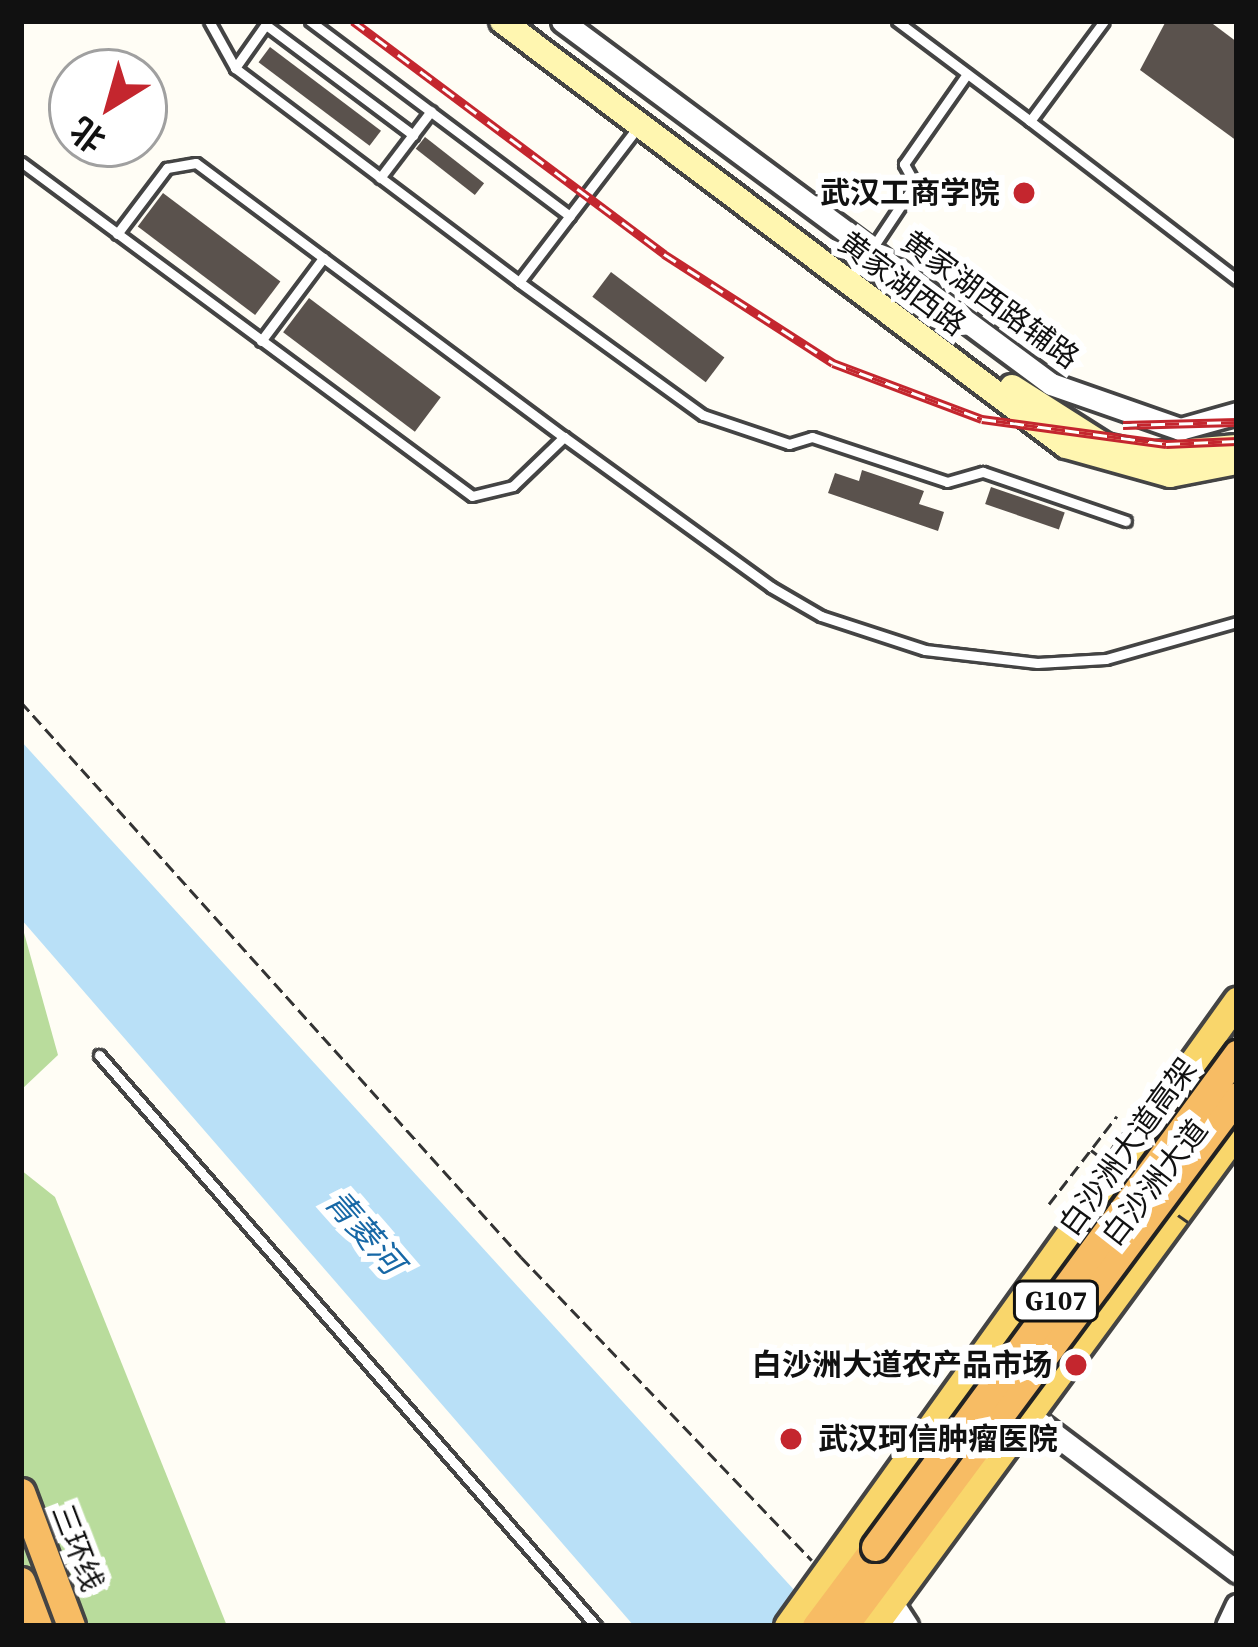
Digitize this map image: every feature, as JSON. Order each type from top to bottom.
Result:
[{"type":"highway","name":"白沙洲大道高架","points":[[816,1626],[1237,1054]]},
{"type":"highway","name":"白沙洲大道高架","points":[[844,1626],[1237,1096]]},
{"type":"highway","name":"三环线","points":[[21,1492],[71,1626]]},
{"type":"highway","points":[[21,1581],[38,1626]]},
{"type":"main road","name":"黄家湖西路","points":[[502,21],[1066,446],[1170,475],[1237,462]]},
{"type":"main road","name":"黄家湖西路","points":[[526,21],[864,261],[1105,446],[1144,455],[1237,447]]},
{"type":"main road","name":"白沙洲大道","points":[[788,1626],[1237,1001]]},
{"type":"main road","name":"白沙洲大道","points":[[873,1626],[1025,1413],[1237,1131]]},
{"type":"street","name":"黄家湖西路辅路","points":[[562,21],[864,261],[1091,405],[1180,429],[1237,413]]},
{"type":"street","points":[[968,1370],[1237,1572]]},
{"type":"street","points":[[891,1601],[907,1626]]},
{"type":"street","points":[[1227,1626],[1237,1604]]},
{"type":"lane","points":[[209,21],[235,68],[704,415],[789,444],[812,437],[947,482],[983,472],[1126,521]]},
{"type":"lane","points":[[310,21],[570,215]]},
{"type":"lane","points":[[897,21],[1237,280]]},
{"type":"lane","points":[[1030,121],[1104,21]]},
{"type":"lane","points":[[235,68],[267,23],[413,135]]},
{"type":"lane","points":[[339,79],[357,57]]},
{"type":"lane","points":[[864,261],[915,184],[904,164],[967,74]]},
{"type":"lane","points":[[380,178],[431,112]]},
{"type":"lane","points":[[519,282],[640,124]]},
{"type":"lane","points":[[117,234],[182,160],[771,587],[821,616],[925,650],[1037,663],[1106,659],[1237,622]]},
{"type":"lane","points":[[21,162],[472,496],[513,486],[563,437]]},
{"type":"lane","points":[[261,341],[323,258]]},
{"type":"lane","points":[[99,1055],[596,1626]]},
{"type":"path","points":[[21,702],[521,1257],[822,1580]]},
{"type":"path","points":[[1049,1204],[1117,1116]]},
{"type":"green space","points":[[21,922],[58,1055],[21,1090]]},
{"type":"green space","points":[[21,1170],[55,1197],[227,1626],[21,1626]]},
{"type":"water","name":"青菱河","points":[[21,741],[827,1626],[634,1626],[21,919]]},
{"type":"building","points":[[1166,21],[1209,21],[1237,42],[1237,141],[1140,70]]},
{"type":"building","points":[[270,47],[381,131],[370,146],[259,62]]},
{"type":"building","points":[[425,137],[484,183],[475,195],[416,149]]},
{"type":"building","points":[[163,193],[280,281],[255,315],[138,227]]},
{"type":"building","points":[[611,272],[724,357],[706,382],[592,297]]},
{"type":"building","points":[[309,298],[441,397],[415,432],[283,332]]},
{"type":"building","points":[[862,470],[924,491],[919,504],[944,512],[938,531],[828,493],[835,473],[859,481]]},
{"type":"building","points":[[991,487],[1065,512],[1059,529],[985,504]]},
{"type":"railway","points":[[353,21],[664,254],[833,363],[982,419],[1166,444],[1237,441]]},
{"type":"railway","points":[[1123,425],[1237,422]]},
{"type":"place","name":"武汉工商学院","points":[[1024,193]]},
{"type":"place","name":"白沙洲大道农产品市场","points":[[1076,1365]]},
{"type":"place","name":"武汉珂信肿瘤医院","points":[[791,1439]]}]
